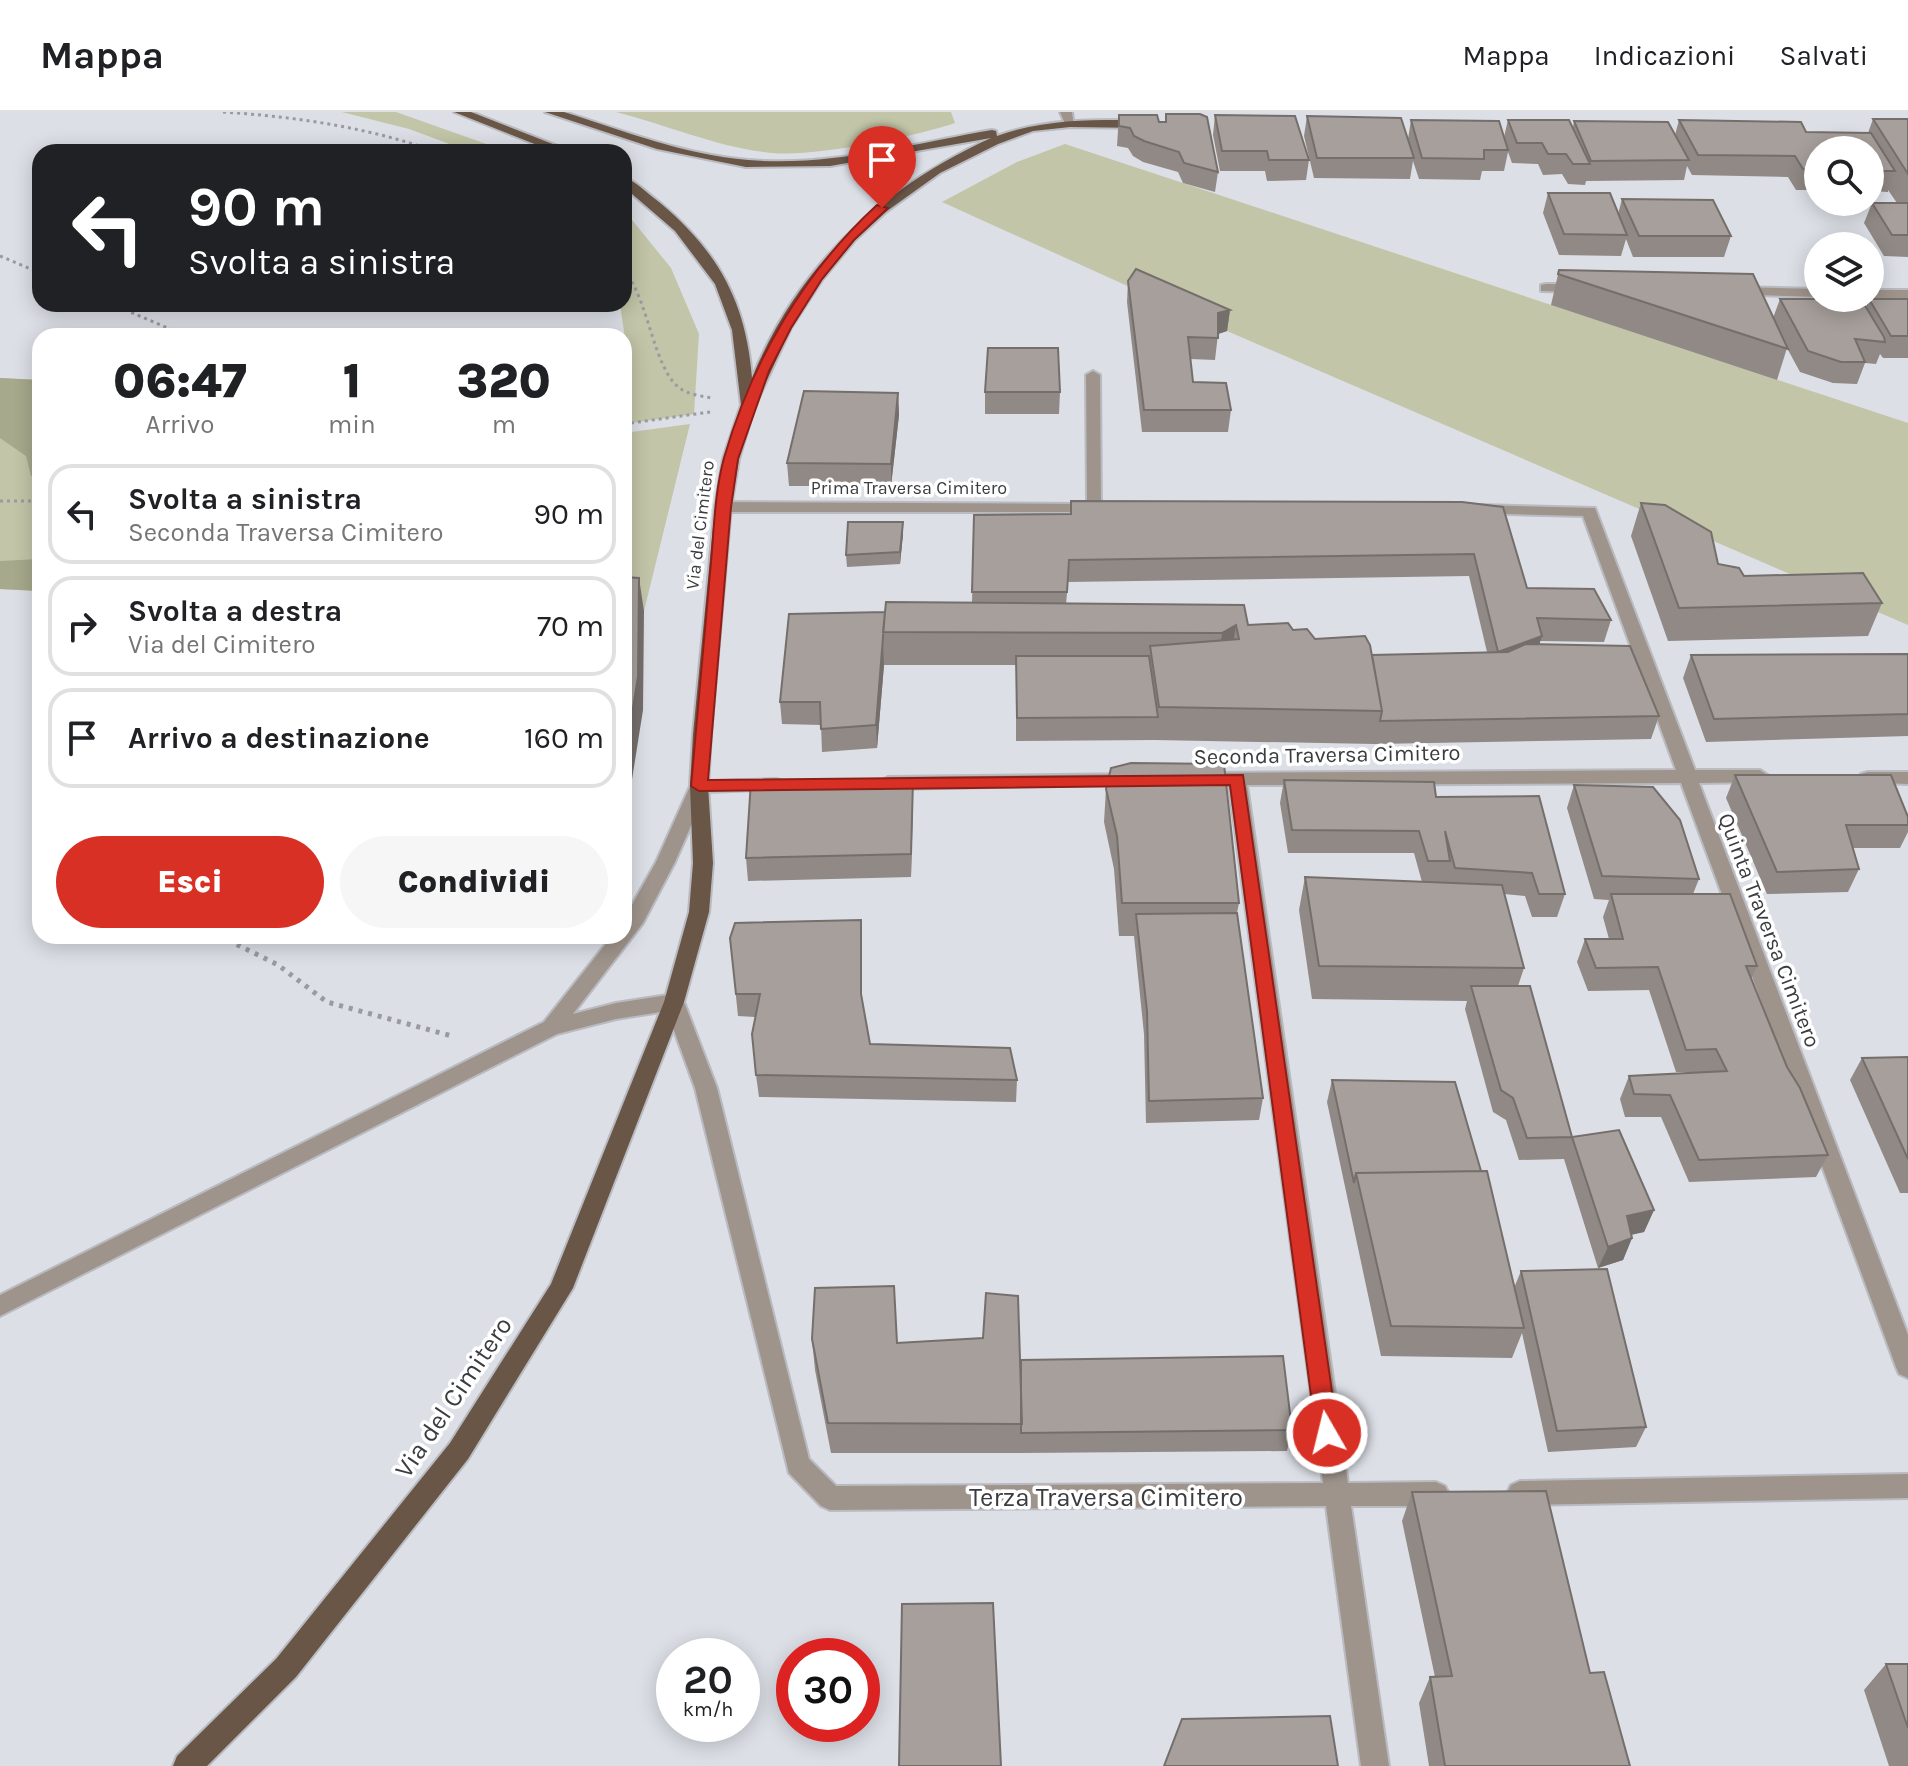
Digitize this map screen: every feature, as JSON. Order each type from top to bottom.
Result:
[{"type":"main road","points":[[460,112],[546,144]]},
{"type":"main road","points":[[551,112],[732,162],[773,165],[852,159],[1031,128]]},
{"type":"main road","name":"Via del Cimitero","points":[[187,1766],[286,1668],[459,1451],[561,1288],[674,1002],[699,912],[703,863],[699,786],[723,507],[731,459],[747,408],[784,328],[817,278],[850,237],[882,208],[936,170],[994,141],[1068,117],[1159,124]]},
{"type":"main road","points":[[632,187],[663,210],[706,256],[724,287],[739,330],[747,408]]},
{"type":"street","points":[[1546,288],[1592,289]]},
{"type":"street","points":[[1716,291],[1804,293]]},
{"type":"street","points":[[1884,294],[1908,294]]},
{"type":"street","name":"Prima Traversa Cimitero","points":[[723,507],[1103,509],[1093,375]]},
{"type":"street","name":"Quinta Traversa Cimitero","points":[[1461,510],[1589,511],[1908,1367]]},
{"type":"street","name":"Seconda Traversa Cimitero","points":[[873,783],[1687,775],[1781,777]]},
{"type":"street","points":[[1845,777],[1908,778]]},
{"type":"street","points":[[1237,779],[1375,1766]]},
{"type":"street","points":[[632,924],[674,845],[699,786],[794,784]]},
{"type":"street","points":[[551,1028],[618,944]]},
{"type":"street","points":[[0,1306],[551,1028],[616,1011],[674,1002]]},
{"type":"street","name":"Terza Traversa Cimitero","points":[[674,1002],[706,1088],[798,1465],[830,1498],[1463,1493]]},
{"type":"street","points":[[1494,1493],[1908,1486]]},
{"type":"path","points":[[223,112],[303,117],[416,144]]},
{"type":"path","points":[[0,256],[32,270]]},
{"type":"path","points":[[632,277],[636,280],[665,368],[679,389],[747,408]]},
{"type":"path","points":[[130,312],[168,328]]},
{"type":"path","points":[[632,423],[747,408]]},
{"type":"path","points":[[0,501],[32,501]]},
{"type":"path","points":[[236,944],[278,965],[327,1002],[507,1051]]},
{"type":"green space","points":[[342,112],[396,112],[486,144],[449,144],[409,129]]},
{"type":"green space","points":[[616,112],[951,112],[955,123],[864,145],[813,152],[772,153],[713,141]]},
{"type":"green space","points":[[1065,144],[1908,423],[1908,625],[1227,331],[942,202],[1017,162]]},
{"type":"green space","points":[[632,220],[671,268],[699,334],[694,414],[632,423],[632,328],[624,328],[621,312],[632,312]]},
{"type":"green space","points":[[0,378],[32,380],[32,591],[0,589]]},
{"type":"green space","points":[[0,378],[32,380],[32,476],[26,456],[0,438]]},
{"type":"green space","points":[[690,424],[644,611],[632,610],[632,432]]},
{"type":"green space","points":[[32,559],[32,591],[0,589],[0,561]]},
{"type":"building","points":[[1166,114],[1200,114],[1207,117],[1218,172],[1184,163],[1179,152],[1144,141],[1134,136],[1130,128],[1119,126],[1119,115],[1157,115],[1159,122],[1166,122]]},
{"type":"building","points":[[1215,115],[1295,116],[1309,160],[1269,160],[1267,151],[1222,151]]},
{"type":"building","points":[[1307,116],[1401,118],[1414,158],[1317,158]]},
{"type":"building","points":[[1873,119],[1908,119],[1908,174],[1884,136]]},
{"type":"building","points":[[1411,120],[1499,121],[1508,150],[1484,150],[1484,159],[1422,158]]},
{"type":"building","points":[[1508,120],[1569,120],[1590,164],[1573,164],[1566,154],[1548,154],[1542,143],[1517,143]]},
{"type":"building","points":[[1679,120],[1801,122],[1806,132],[1871,133],[1873,136],[1804,136],[1804,169],[1795,156],[1698,155]]},
{"type":"building","points":[[1574,121],[1668,122],[1689,160],[1591,161]]},
{"type":"building","points":[[1884,154],[1895,171],[1884,171]]},
{"type":"building","points":[[1548,193],[1610,193],[1627,235],[1564,234]]},
{"type":"building","points":[[1622,199],[1713,200],[1731,236],[1639,236]]},
{"type":"building","points":[[1884,203],[1908,203],[1908,235],[1892,235],[1880,216],[1884,216]]},
{"type":"building","points":[[1136,269],[1230,310],[1218,313],[1218,338],[1188,337],[1193,382],[1226,383],[1231,410],[1144,410],[1128,281]]},
{"type":"building","points":[[1559,270],[1753,274],[1788,349],[1558,274]]},
{"type":"building","points":[[1780,299],[1804,299],[1804,312],[1869,312],[1885,342],[1855,339],[1865,362],[1841,362],[1808,351]]},
{"type":"building","points":[[1884,299],[1908,299],[1908,336],[1891,336],[1877,312],[1884,312]]},
{"type":"building","points":[[988,348],[1058,348],[1060,392],[985,392]]},
{"type":"building","points":[[804,391],[898,393],[891,464],[787,463]]},
{"type":"building","points":[[1071,501],[1462,502],[1503,507],[1527,588],[1594,589],[1611,620],[1537,618],[1542,636],[1498,652],[1474,554],[1069,560],[1067,592],[972,592],[974,515],[1071,514]]},
{"type":"building","points":[[1641,503],[1665,505],[1711,532],[1718,564],[1739,568],[1744,576],[1863,573],[1882,603],[1679,608]]},
{"type":"building","points":[[848,522],[903,522],[900,552],[846,555]]},
{"type":"building","points":[[632,578],[639,578],[638,677],[632,714]]},
{"type":"building","points":[[886,602],[1244,605],[1248,625],[1288,623],[1293,630],[1307,629],[1315,639],[1365,636],[1370,645],[1382,711],[1159,707],[1150,646],[1239,639],[1236,625],[1222,633],[883,632]]},
{"type":"building","points":[[885,612],[876,725],[821,729],[820,702],[780,702],[789,614]]},
{"type":"building","points":[[1526,644],[1630,646],[1659,716],[1380,721],[1382,711],[1372,655],[1508,652]]},
{"type":"building","points":[[1908,654],[1908,714],[1714,719],[1691,655]]},
{"type":"building","points":[[1016,656],[1149,656],[1158,717],[1017,718]]},
{"type":"building","points":[[1131,763],[1224,764],[1239,903],[1122,903],[1117,836],[1106,789],[1111,768]]},
{"type":"building","points":[[1735,775],[1891,775],[1908,817],[1908,825],[1846,825],[1859,869],[1777,872]]},
{"type":"building","points":[[913,780],[911,854],[746,858],[751,781]]},
{"type":"building","points":[[1284,780],[1434,782],[1436,797],[1539,796],[1565,894],[1539,894],[1532,873],[1455,868],[1445,831],[1450,861],[1428,861],[1419,831],[1292,830]]},
{"type":"building","points":[[1574,785],[1653,787],[1680,820],[1699,879],[1602,876]]},
{"type":"building","points":[[1305,877],[1502,885],[1524,968],[1319,966]]},
{"type":"building","points":[[1611,894],[1730,894],[1757,966],[1746,966],[1787,1067],[1800,1088],[1828,1155],[1699,1160],[1670,1095],[1634,1094],[1629,1076],[1727,1071],[1716,1049],[1686,1050],[1658,967],[1596,968],[1585,939],[1623,939]]},
{"type":"building","points":[[1237,913],[1263,1098],[1149,1101],[1147,1011],[1136,914]]},
{"type":"building","points":[[861,920],[861,994],[870,1044],[1010,1048],[1017,1080],[756,1075],[752,1034],[760,994],[736,994],[730,938],[735,923]]},
{"type":"building","points":[[1471,986],[1530,986],[1572,1137],[1527,1138],[1513,1098],[1501,1090]]},
{"type":"building","points":[[1908,1057],[1908,1159],[1862,1058]]},
{"type":"building","points":[[1332,1080],[1455,1082],[1481,1171],[1356,1173],[1354,1183]]},
{"type":"building","points":[[1619,1130],[1654,1210],[1627,1216],[1632,1238],[1608,1247],[1572,1137]]},
{"type":"building","points":[[1487,1171],[1524,1328],[1391,1326],[1356,1173]]},
{"type":"building","points":[[1607,1269],[1646,1427],[1557,1431],[1521,1271]]},
{"type":"building","points":[[894,1286],[897,1343],[983,1338],[986,1293],[1018,1296],[1022,1424],[828,1423],[812,1339],[815,1288]]},
{"type":"building","points":[[1283,1356],[1292,1430],[1021,1433],[1021,1360]]},
{"type":"building","points":[[1546,1491],[1590,1673],[1604,1672],[1630,1766],[1445,1766],[1430,1677],[1452,1676],[1412,1492]]},
{"type":"building","points":[[993,1603],[1001,1766],[899,1766],[902,1604]]},
{"type":"building","points":[[1886,1664],[1908,1664],[1908,1728]]},
{"type":"building","points":[[1330,1716],[1338,1766],[1164,1766],[1182,1719]]},
{"type":"route","points":[[882,208],[850,237],[817,278],[784,328],[747,408],[731,459],[723,507],[699,786],[1237,779],[1327,1433]]}]
